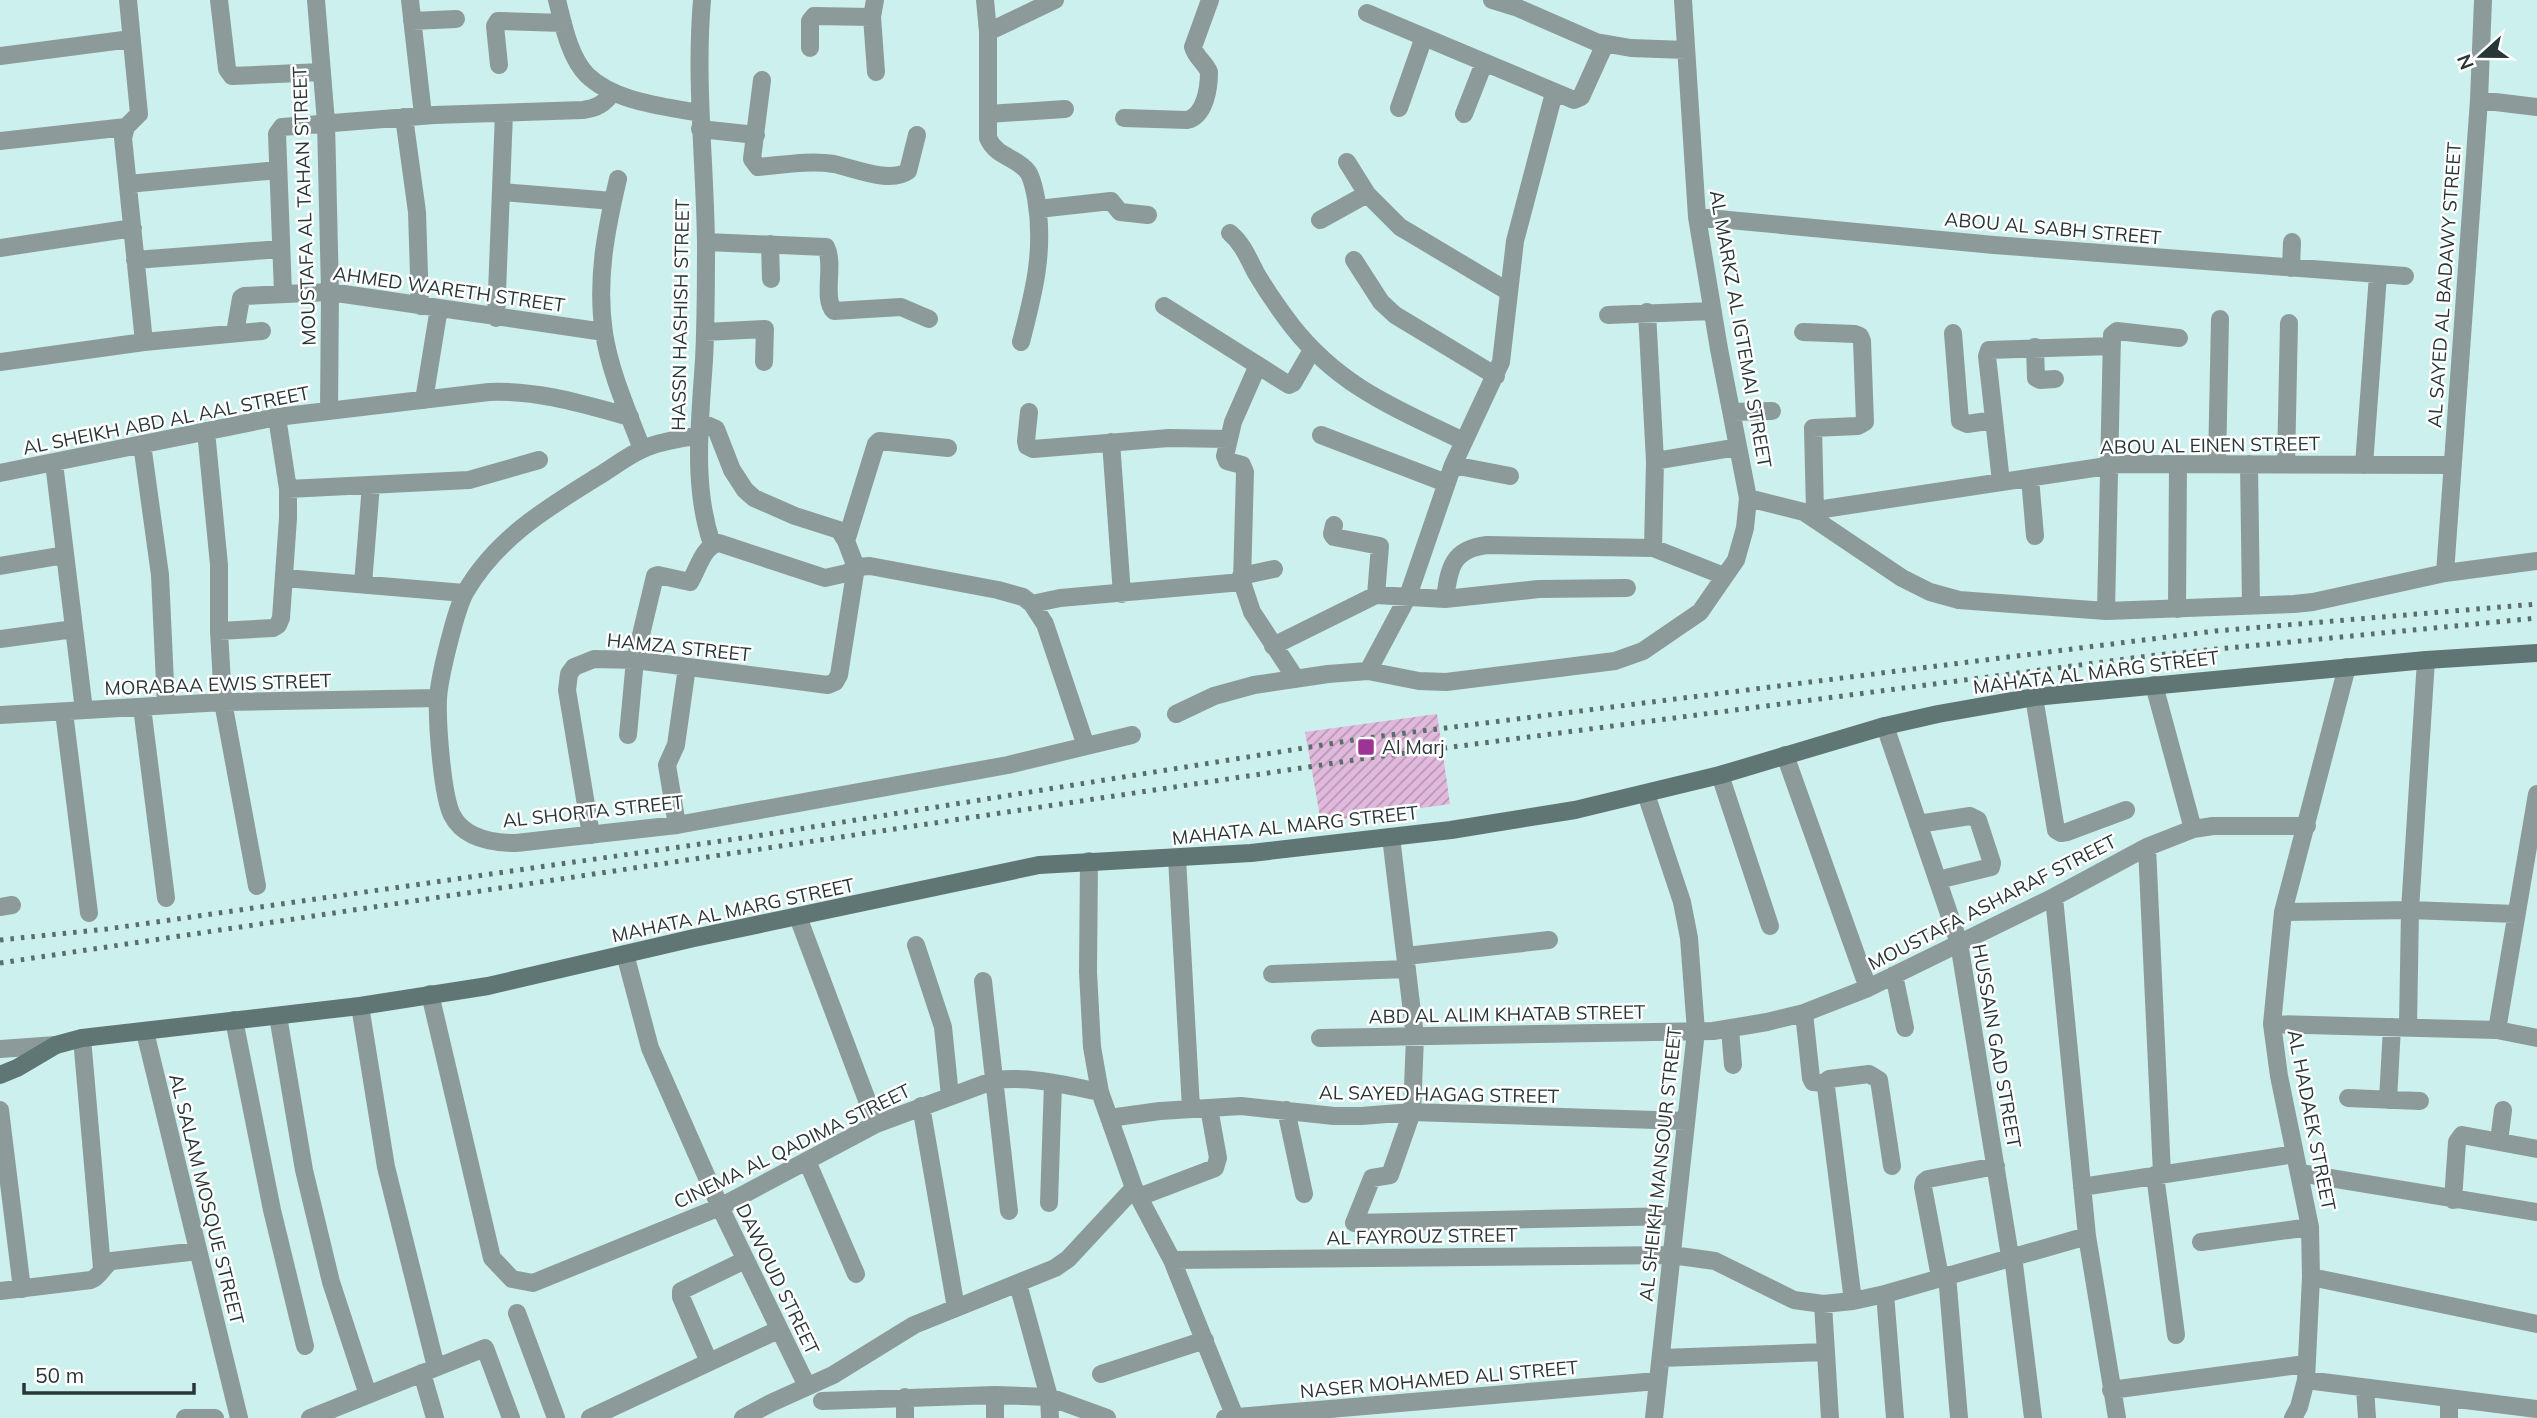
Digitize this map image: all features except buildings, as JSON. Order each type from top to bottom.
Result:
[{"type":"main road","name":"MAHATA AL MARG STREET","points":[[0,1074],[17,1068],[56,1045],[82,1038],[360,1006],[521,980],[743,927],[798,918],[1028,867],[1089,861],[1251,853],[1391,838],[1575,810],[1720,775],[1885,726],[2034,696],[2426,660],[2537,653]]},
{"type":"street","points":[[128,0],[139,114],[126,127],[123,138],[144,342]]},
{"type":"street","points":[[219,0],[230,75],[238,77],[322,72]]},
{"type":"street","name":"MOUSTAFA AL TAHAN STREET","points":[[316,0],[326,122],[330,292],[329,411]]},
{"type":"street","points":[[410,0],[423,115]]},
{"type":"street","points":[[557,0],[574,53],[587,74],[613,92],[699,121],[756,135]]},
{"type":"street","name":"HASSN HASHISH STREET","points":[[702,0],[699,121],[706,242],[700,429],[703,518],[712,544]]},
{"type":"street","points":[[985,0],[988,32],[988,138],[991,147],[1027,171],[1033,183],[1038,209],[1038,276],[1021,342]]},
{"type":"street","points":[[988,32],[1055,0]]},
{"type":"street","points":[[1124,118],[1187,120],[1193,119],[1200,112],[1209,72],[1193,47],[1210,0]]},
{"type":"street","points":[[1492,0],[1519,4],[1605,44],[1686,50]]},
{"type":"street","name":"AL MARKZ AL IGTEMAI STREET","points":[[1176,713],[1227,692],[1254,685],[1328,674],[1368,671],[1419,681],[1446,682],[1615,661],[1643,651],[1700,612],[1736,559],[1745,528],[1748,498],[1697,216],[1683,0]]},
{"type":"street","name":"AL SAYED AL BADAWY STREET","points":[[2445,573],[2479,100],[2483,0]]},
{"type":"street","points":[[810,48],[810,21],[814,16],[874,8],[876,72]]},
{"type":"street","points":[[1367,13],[1571,100],[1581,97],[1605,44]]},
{"type":"street","points":[[412,21],[456,19]]},
{"type":"street","points":[[499,65],[495,26],[499,20],[563,23]]},
{"type":"street","points":[[1399,108],[1424,37]]},
{"type":"street","points":[[0,56],[131,39]]},
{"type":"street","points":[[1464,114],[1484,63]]},
{"type":"street","points":[[762,80],[752,159],[758,167],[823,163],[874,174],[899,175],[908,171],[917,135]]},
{"type":"street","points":[[283,293],[277,134],[279,128],[423,115],[596,108],[606,102],[613,92]]},
{"type":"street","points":[[1368,671],[1408,596],[1462,440],[1496,376],[1504,344],[1515,241],[1555,93]]},
{"type":"street","points":[[2479,100],[2537,107]]},
{"type":"street","points":[[988,114],[1065,109]]},
{"type":"street","points":[[496,318],[503,113]]},
{"type":"street","points":[[404,117],[416,212],[420,306]]},
{"type":"street","points":[[0,141],[126,127]]},
{"type":"street","points":[[1347,162],[1367,194],[1400,227],[1509,292]]},
{"type":"street","points":[[128,184],[278,170]]},
{"type":"street","points":[[618,179],[602,259],[604,332],[610,361],[642,449]]},
{"type":"street","points":[[501,192],[613,201]]},
{"type":"street","points":[[1320,220],[1367,194]]},
{"type":"street","points":[[1038,209],[1111,201],[1120,212],[1148,215]]},
{"type":"street","name":"ABOU AL SABH STREET","points":[[1697,216],[1994,245],[2405,276]]},
{"type":"street","points":[[0,248],[133,228]]},
{"type":"street","points":[[1230,233],[1239,240],[1256,274],[1291,324],[1312,350],[1345,380],[1371,396],[1462,440]]},
{"type":"street","points":[[706,242],[826,247],[829,256],[830,304],[834,311],[901,307],[929,319]]},
{"type":"street","points":[[2291,268],[2292,242]]},
{"type":"street","points":[[770,244],[771,279]]},
{"type":"street","points":[[135,260],[281,249]]},
{"type":"street","points":[[1354,260],[1381,302],[1395,315],[1496,376]]},
{"type":"street","points":[[2364,464],[2378,275]]},
{"type":"street","name":"AHMED WARETH STREET","points":[[235,333],[241,298],[248,294],[330,292],[604,332]]},
{"type":"street","points":[[1164,306],[1292,385],[1312,350]]},
{"type":"street","points":[[425,400],[439,309]]},
{"type":"street","points":[[1608,315],[1713,311]]},
{"type":"street","points":[[1647,312],[1655,461],[1653,548]]},
{"type":"street","points":[[2217,464],[2220,319]]},
{"type":"street","points":[[2286,464],[2289,323]]},
{"type":"street","points":[[705,332],[765,329],[764,362]]},
{"type":"street","points":[[0,362],[144,342],[262,331]]},
{"type":"street","points":[[2106,611],[2112,333],[2116,331],[2179,338]]},
{"type":"street","points":[[1804,332],[1857,334],[1862,341],[1865,422],[1860,426],[1813,428],[1810,512]]},
{"type":"street","points":[[1952,333],[1960,421],[1966,424],[1994,420]]},
{"type":"street","points":[[2001,482],[1988,352],[1993,348],[2112,346]]},
{"type":"street","points":[[2035,347],[2036,378],[2055,379]]},
{"type":"street","points":[[1258,365],[1233,422],[1225,456],[1227,461],[1242,465],[1245,472],[1242,579],[1252,612],[1296,680]]},
{"type":"street","name":"AL SHEIKH ABD AL AAL STREET","points":[[0,473],[276,417],[489,392],[551,396],[630,417]]},
{"type":"street","points":[[1731,412],[1772,411]]},
{"type":"street","points":[[1029,412],[1026,441],[1027,446],[1033,449],[1169,438],[1229,439]]},
{"type":"street","points":[[219,631],[273,628],[281,618],[288,489],[276,417]]},
{"type":"street","points":[[700,429],[716,429],[732,470],[745,490],[754,498],[795,516],[839,530],[856,567]]},
{"type":"street","name":"AL SHORTA STREET","points":[[700,429],[642,449],[523,525],[495,552],[464,593],[438,698],[445,793],[453,817],[470,834],[492,843],[677,825],[955,775],[1132,735]]},
{"type":"street","points":[[206,432],[219,565],[223,702],[257,886]]},
{"type":"street","points":[[1321,435],[1446,483]]},
{"type":"street","points":[[846,541],[879,441],[948,448]]},
{"type":"street","points":[[1111,442],[1122,594]]},
{"type":"street","points":[[142,444],[160,575],[166,705]]},
{"type":"street","points":[[1655,461],[1738,447]]},
{"type":"street","points":[[288,489],[469,480],[539,460]]},
{"type":"street","points":[[54,463],[84,710]]},
{"type":"street","points":[[2177,609],[2178,464]]},
{"type":"street","points":[[2249,464],[2251,605]]},
{"type":"street","points":[[1453,465],[1510,476]]},
{"type":"street","name":"ABOU AL EINEN STREET","points":[[1810,512],[2110,465],[2452,465]]},
{"type":"street","points":[[2030,478],[2035,536]]},
{"type":"street","points":[[363,584],[371,485]]},
{"type":"street","points":[[1748,498],[1810,512],[1902,578],[1930,592],[1959,600],[2106,611],[2314,602],[2445,573],[2537,561]]},
{"type":"street","points":[[1334,525],[1334,537],[1380,546],[1376,595]]},
{"type":"street","points":[[628,735],[635,660],[655,576],[690,582],[712,544],[726,544],[825,578],[847,573],[856,567],[870,566],[1023,597],[1032,604],[1045,624],[1086,746]]},
{"type":"street","points":[[1445,599],[1448,571],[1455,560],[1475,546],[1653,548],[1724,576]]},
{"type":"street","points":[[0,566],[65,555]]},
{"type":"street","name":"HAMZA STREET","points":[[591,835],[567,690],[569,674],[574,667],[594,659],[635,660],[828,685],[835,682],[839,675],[856,567]]},
{"type":"street","points":[[1032,604],[1060,598],[1122,594],[1242,579],[1273,569]]},
{"type":"street","points":[[285,578],[464,593]]},
{"type":"street","points":[[1272,646],[1376,595],[1445,599],[1539,589],[1627,588]]},
{"type":"street","points":[[0,639],[74,629]]},
{"type":"street","points":[[2388,1100],[2400,1027],[2426,660]]},
{"type":"street","points":[[677,825],[667,765],[676,745],[687,667]]},
{"type":"street","name":"AL HADAEK STREET","points":[[2293,1418],[2299,1408],[2306,1372],[2311,1278],[2310,1227],[2278,1076],[2273,1024],[2283,912],[2347,667]]},
{"type":"street","points":[[2154,685],[2193,829]]},
{"type":"street","points":[[2034,696],[2056,830],[2067,832],[2126,810]]},
{"type":"street","name":"MORABAA EWIS STREET","points":[[0,715],[223,702],[438,698]]},
{"type":"street","points":[[142,707],[166,898]]},
{"type":"street","points":[[64,712],[89,913]]},
{"type":"street","name":"HUSSAIN GAD STREET","points":[[1885,726],[1959,943],[2011,1256],[2033,1418]]},
{"type":"street","points":[[1785,755],[1868,988]]},
{"type":"street","points":[[1720,775],[1770,926]]},
{"type":"street","name":"AL SHEIKH MANSOUR STREET","points":[[1646,794],[1682,902],[1689,937],[1696,1031],[1654,1418]]},
{"type":"street","points":[[2497,1030],[2536,807]]},
{"type":"street","points":[[1919,824],[1970,816],[1978,820],[1991,867],[1988,870],[1938,880]]},
{"type":"street","name":"MOUSTAFA ASHARAF STREET","points":[[1696,1031],[1730,1028],[1804,1013],[1868,988],[2054,897],[2147,847],[2193,829],[2213,825],[2307,826]]},
{"type":"street","points":[[1391,838],[1415,1037],[1412,1112],[1390,1175],[1372,1178],[1354,1223],[1676,1216]]},
{"type":"street","points":[[2147,847],[2158,1175],[2176,1335]]},
{"type":"street","points":[[743,1418],[833,1375],[914,1325],[1055,1268],[1068,1259],[1137,1192],[1215,1168],[1218,1158],[1200,1108],[1177,858]]},
{"type":"street","points":[[1089,861],[1088,972],[1092,1047],[1100,1092],[1137,1192],[1172,1260],[1205,1340],[1229,1418]]},
{"type":"street","points":[[2054,897],[2087,1237],[2116,1418]]},
{"type":"street","points":[[2283,912],[2410,910],[2516,914]]},
{"type":"street","points":[[798,918],[876,1124]]},
{"type":"street","points":[[1272,974],[1406,963],[1549,940]]},
{"type":"street","points":[[916,944],[943,1027],[950,1096]]},
{"type":"street","name":"DAWOUD STREET","points":[[625,954],[650,1048],[720,1208],[807,1386]]},
{"type":"street","points":[[1894,975],[1905,1028]]},
{"type":"street","points":[[983,981],[1009,1211]]},
{"type":"street","name":"CINEMA AL QADIMA STREET","points":[[430,994],[492,1258],[513,1279],[533,1283],[720,1208],[876,1124],[995,1080],[1012,1078],[1100,1092]]},
{"type":"street","points":[[360,1006],[386,1167],[429,1370],[435,1418]]},
{"type":"street","points":[[1804,1013],[1813,1082],[1824,1083],[1829,1079],[1869,1074],[1879,1080],[1892,1166]]},
{"type":"street","points":[[278,1016],[304,1170],[331,1282],[368,1395]]},
{"type":"street","points":[[234,1020],[272,1210],[305,1346]]},
{"type":"street","points":[[2273,1024],[2497,1030],[2537,1038]]},
{"type":"street","points":[[1730,1028],[1733,1065]]},
{"type":"street","name":"AL SALAM MOSQUE STREET","points":[[145,1031],[239,1418]]},
{"type":"street","name":"ABD AL ALIM KHATAB STREET","points":[[1320,1038],[1696,1031]]},
{"type":"street","points":[[0,1291],[91,1280],[100,1274],[102,1268],[82,1038]]},
{"type":"street","points":[[0,1049],[56,1045]]},
{"type":"street","points":[[1049,1203],[1053,1083]]},
{"type":"street","points":[[1824,1083],[1853,1301]]},
{"type":"street","points":[[2348,1098],[2420,1101]]},
{"type":"street","points":[[921,1106],[956,1308]]},
{"type":"street","name":"AL SAYED HAGAG STREET","points":[[1109,1118],[1241,1106],[1348,1116],[1412,1112],[1686,1121]]},
{"type":"street","points":[[0,1110],[22,1289]]},
{"type":"street","points":[[1286,1110],[1304,1194]]},
{"type":"street","points":[[2499,1141],[2503,1110]]},
{"type":"street","points":[[2453,1199],[2457,1142],[2462,1135],[2537,1149]]},
{"type":"street","points":[[2082,1186],[2295,1154]]},
{"type":"street","points":[[807,1161],[856,1274]]},
{"type":"street","points":[[1959,1418],[1944,1276],[1923,1187],[1928,1179],[1996,1166]]},
{"type":"street","points":[[2300,1173],[2537,1212]]},
{"type":"street","points":[[2201,1242],[2310,1227]]},
{"type":"street","name":"AL FAYROUZ STREET","points":[[1172,1260],[1672,1255],[1715,1261],[1794,1300],[1823,1304],[1885,1294],[2011,1256],[2087,1237]]},
{"type":"street","points":[[102,1268],[112,1261],[198,1251]]},
{"type":"street","points":[[709,1362],[681,1297],[681,1291],[745,1260]]},
{"type":"street","points":[[2311,1278],[2537,1324]]},
{"type":"street","points":[[1018,1284],[1049,1397],[1050,1418]]},
{"type":"street","points":[[1885,1294],[1895,1418]]},
{"type":"street","points":[[1823,1304],[1829,1418]]},
{"type":"street","points":[[517,1313],[555,1418]]},
{"type":"street","points":[[590,1418],[778,1330]]},
{"type":"street","points":[[1101,1374],[1205,1340]]},
{"type":"street","points":[[310,1418],[337,1413],[368,1395],[485,1348],[511,1418]]},
{"type":"street","points":[[1661,1357],[1825,1352]]},
{"type":"street","points":[[2111,1390],[2306,1372],[2365,1388],[2535,1412]]},
{"type":"street","points":[[819,1410],[833,1375]]},
{"type":"street","name":"NASER MOHAMED ALI STREET","points":[[1229,1418],[1416,1410],[1657,1381]]},
{"type":"street","points":[[2365,1388],[2367,1418]]},
{"type":"street","points":[[995,1395],[995,1418]]},
{"type":"street","points":[[819,1410],[905,1397],[995,1395],[1049,1397],[1107,1418]]},
{"type":"street","points":[[905,1397],[905,1418]]},
{"type":"street","points":[[2448,1418],[2449,1398]]},
{"type":"street","points":[[185,1418],[215,1418]]},
{"type":"railway","points":[[0,940],[107,929],[756,836],[1366,738],[2215,631],[2537,604]]},
{"type":"railway","points":[[0,963],[1368,758],[2156,655],[2537,618]]},
{"type":"place","name":"Al Marj","points":[[1366,747]]}]
